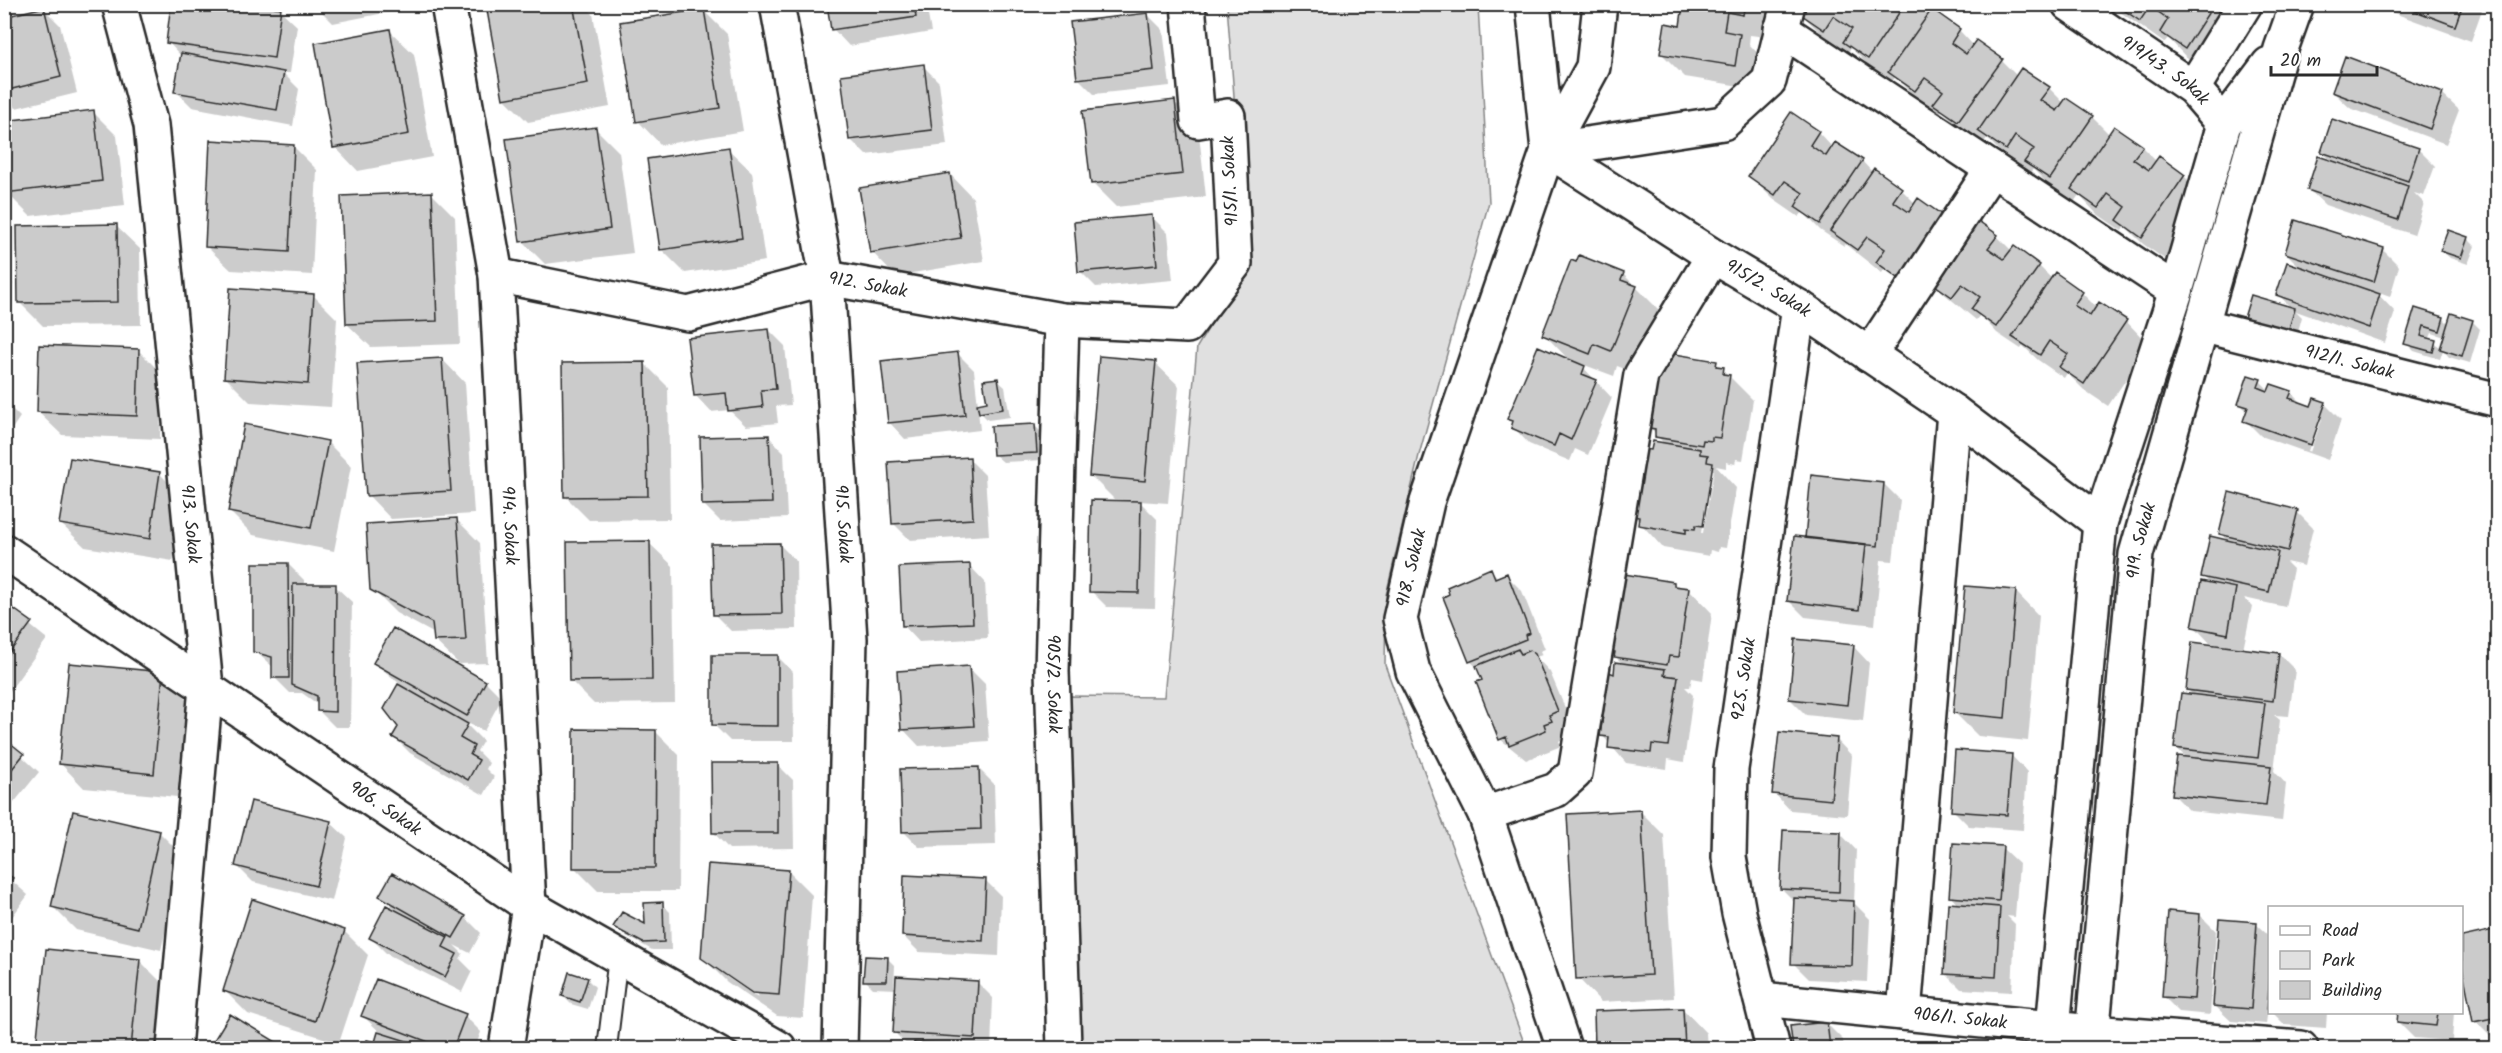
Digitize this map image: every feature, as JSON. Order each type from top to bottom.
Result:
[{"type":"street","name":"913. Sokak","points":[[119,4],[151,125],[206,687],[174,1048]]},
{"type":"street","name":"914. Sokak","points":[[448,4],[496,275],[529,906],[506,1048]]},
{"type":"street","name":"915. Sokak","points":[[777,4],[827,278],[850,639],[840,1048]]},
{"type":"street","name":"915/1. Sokak","points":[[1174,325],[1187,326],[1235,263],[1228,117],[1198,121],[1188,4]]},
{"type":"street","points":[[1533,4],[1548,150],[1722,123],[1769,81],[1784,17],[1992,169],[2176,291]]},
{"type":"street","name":"918. Sokak","points":[[1564,1048],[1485,814],[1413,671],[1400,619],[1427,502],[1548,150],[1593,67],[1600,4]]},
{"type":"street","name":"919/43. Sokak","points":[[2068,4],[2193,88],[2223,124]]},
{"type":"street","points":[[2193,88],[2246,4]]},
{"type":"street","name":"919. Sokak","points":[[2091,1040],[2136,554],[2281,49],[2297,4]]},
{"type":"street","name":"919. Sokak","points":[[2053,1028],[2100,523],[2176,291],[2223,124],[2281,49]]},
{"type":"street","name":"915/2. Sokak","points":[[1548,150],[1713,256],[1799,307],[1954,412],[2100,523]]},
{"type":"street","points":[[1869,355],[1992,169]]},
{"type":"street","points":[[1485,814],[1556,790],[1575,773],[1641,375],[1713,256]]},
{"type":"street","name":"912. Sokak","points":[[496,275],[688,314],[827,278],[1062,320],[1174,325]]},
{"type":"street","name":"925. Sokak","points":[[1773,1048],[1738,913],[1729,857],[1731,769],[1799,307]]},
{"type":"street","name":"905/2. Sokak","points":[[1062,320],[1052,671],[1064,1048]]},
{"type":"street","name":"912/1. Sokak","points":[[2201,325],[2498,400]]},
{"type":"street","points":[[1904,1012],[1954,412]]},
{"type":"street","name":"906. Sokak","points":[[4,551],[529,906],[779,1048]]},
{"type":"street","name":"906/1. Sokak","points":[[1761,999],[2053,1028],[2091,1040],[2301,1048]]},
{"type":"lane","points":[[607,1048],[618,957]]},
{"type":"green space","points":[[1227,5],[1478,5],[1489,202],[1419,455],[1386,595],[1385,665],[1526,1048],[1079,1048],[1067,696],[1164,697],[1197,347],[1247,265]]},
{"type":"building","points":[[171,4],[254,4],[281,8],[274,58],[166,43]]},
{"type":"building","points":[[573,4],[588,84],[503,99],[486,5]]},
{"type":"building","points":[[827,4],[914,4],[916,17],[831,30]]},
{"type":"building","points":[[1683,4],[1745,4],[1743,15],[1727,12],[1724,31],[1740,34],[1735,66],[1660,54],[1665,23],[1680,26]]},
{"type":"building","points":[[1801,4],[1905,4],[1868,59],[1843,42],[1852,29],[1833,16],[1824,30],[1796,11]]},
{"type":"building","points":[[2115,4],[2214,4],[2185,49],[2160,32],[2168,19],[2150,6],[2140,21]]},
{"type":"building","points":[[2397,4],[2463,4],[2455,26]]},
{"type":"building","points":[[44,7],[61,77],[4,91],[4,17]]},
{"type":"building","points":[[704,9],[720,108],[636,122],[620,22]]},
{"type":"building","points":[[1932,9],[1960,29],[1951,43],[1966,54],[1976,40],[2003,59],[1958,121],[1933,104],[1943,91],[1925,78],[1915,91],[1888,72]]},
{"type":"building","points":[[1148,13],[1154,70],[1077,79],[1070,22]]},
{"type":"building","points":[[390,29],[409,134],[333,148],[315,43]]},
{"type":"building","points":[[181,53],[284,72],[277,110],[174,92]]},
{"type":"building","points":[[2345,56],[2443,93],[2430,129],[2332,92]]},
{"type":"building","points":[[924,64],[932,130],[849,140],[841,75]]},
{"type":"building","points":[[2021,68],[2050,87],[2040,100],[2057,111],[2066,98],[2093,116],[2050,179],[2024,162],[2034,149],[2015,136],[2006,150],[1978,131]]},
{"type":"building","points":[[1175,100],[1183,174],[1091,184],[1082,111]]},
{"type":"building","points":[[94,110],[102,181],[5,193],[4,121]]},
{"type":"building","points":[[1791,112],[1819,131],[1810,145],[1826,156],[1835,142],[1863,160],[1820,224],[1795,207],[1803,193],[1785,181],[1775,195],[1748,176]]},
{"type":"building","points":[[2332,119],[2419,148],[2408,181],[2321,152]]},
{"type":"building","points":[[2114,126],[2143,146],[2133,159],[2149,170],[2159,156],[2185,175],[2142,238],[2117,220],[2126,207],[2108,194],[2098,208],[2071,189]]},
{"type":"building","points":[[596,127],[610,229],[520,242],[506,139]]},
{"type":"building","points":[[210,140],[294,145],[289,252],[205,247]]},
{"type":"building","points":[[729,147],[742,238],[660,250],[647,159]]},
{"type":"building","points":[[2318,156],[2408,186],[2398,220],[2307,190]]},
{"type":"building","points":[[1874,168],[1902,188],[1893,201],[1909,212],[1918,198],[1945,217],[1901,280],[1876,262],[1885,249],[1867,237],[1857,250],[1830,231]]},
{"type":"building","points":[[950,173],[961,238],[870,253],[859,188]]},
{"type":"building","points":[[432,192],[437,321],[346,324],[341,196]]},
{"type":"building","points":[[1152,215],[1157,265],[1078,272],[1074,222]]},
{"type":"building","points":[[1970,215],[1998,235],[1988,248],[2004,259],[2014,246],[2040,265],[1996,327],[1971,309],[1980,297],[1962,284],[1952,297],[1925,278]]},
{"type":"building","points":[[2295,220],[2384,248],[2374,282],[2285,253]]},
{"type":"building","points":[[117,224],[118,302],[18,303],[17,226]]},
{"type":"building","points":[[2448,230],[2468,237],[2461,258],[2440,251]]},
{"type":"building","points":[[1579,255],[1624,273],[1621,280],[1637,286],[1611,351],[1594,344],[1590,354],[1542,335],[1571,260],[1576,262]]},
{"type":"building","points":[[2287,262],[2380,294],[2369,328],[2276,295]]},
{"type":"building","points":[[2055,272],[2083,292],[2074,305],[2090,316],[2099,302],[2127,320],[2084,384],[2059,367],[2068,354],[2049,341],[2040,355],[2012,337]]},
{"type":"building","points":[[230,288],[314,294],[308,384],[224,378]]},
{"type":"building","points":[[2251,295],[2295,308],[2287,335],[2243,321]]},
{"type":"building","points":[[2415,308],[2444,317],[2440,331],[2424,326],[2421,336],[2436,340],[2433,352],[2404,344]]},
{"type":"building","points":[[2451,313],[2473,320],[2462,356],[2440,349]]},
{"type":"building","points":[[769,329],[776,389],[761,390],[763,407],[728,411],[726,393],[694,396],[687,338]]},
{"type":"building","points":[[39,345],[139,349],[137,416],[37,412]]},
{"type":"building","points":[[1538,346],[1585,366],[1582,374],[1597,380],[1571,440],[1559,434],[1554,446],[1511,428],[1513,421],[1507,419]]},
{"type":"building","points":[[958,352],[965,415],[888,423],[881,361]]},
{"type":"building","points":[[1669,353],[1717,361],[1716,366],[1724,367],[1723,374],[1730,375],[1720,438],[1712,437],[1712,441],[1703,440],[1702,445],[1655,437],[1655,429],[1649,428],[1660,361]]},
{"type":"building","points":[[1099,356],[1156,361],[1145,481],[1089,476]]},
{"type":"building","points":[[442,358],[451,491],[366,496],[357,363]]},
{"type":"building","points":[[645,362],[648,496],[564,497],[562,363]]},
{"type":"building","points":[[2248,375],[2261,379],[2258,387],[2268,391],[2271,384],[2292,391],[2289,398],[2311,406],[2314,398],[2326,402],[2311,445],[2243,421],[2248,407],[2238,404]]},
{"type":"building","points":[[998,378],[1003,409],[979,413],[977,404],[987,402],[983,380]]},
{"type":"building","points":[[244,424],[328,441],[311,528],[228,512]]},
{"type":"building","points":[[1035,424],[1037,453],[993,455],[991,426]]},
{"type":"building","points":[[769,435],[772,503],[702,505],[700,437]]},
{"type":"building","points":[[1653,441],[1700,449],[1700,454],[1708,455],[1707,462],[1713,463],[1703,526],[1696,525],[1695,529],[1686,528],[1686,533],[1638,525],[1639,517],[1633,516],[1643,449],[1651,450]]},
{"type":"building","points":[[970,457],[973,519],[892,524],[888,462]]},
{"type":"building","points":[[70,458],[160,472],[150,539],[59,524]]},
{"type":"building","points":[[1811,475],[1884,483],[1878,546],[1805,538]]},
{"type":"building","points":[[2229,492],[2298,510],[2288,551],[2219,534]]},
{"type":"building","points":[[1091,500],[1141,501],[1139,593],[1089,592]]},
{"type":"building","points":[[457,518],[466,640],[434,641],[432,623],[370,590],[366,524]]},
{"type":"building","points":[[1794,536],[1866,544],[1859,610],[1787,601]]},
{"type":"building","points":[[2210,536],[2278,552],[2269,592],[2201,577]]},
{"type":"building","points":[[650,541],[652,680],[569,681],[567,542]]},
{"type":"building","points":[[780,543],[782,614],[713,615],[711,544]]},
{"type":"building","points":[[253,563],[288,563],[289,678],[272,678],[272,657],[253,652]]},
{"type":"building","points":[[970,564],[973,623],[902,626],[899,567]]},
{"type":"building","points":[[1491,568],[1495,578],[1507,573],[1530,633],[1525,635],[1526,639],[1469,662],[1443,597],[1449,594],[1447,587]]},
{"type":"building","points":[[1624,574],[1674,582],[1674,586],[1689,588],[1679,657],[1669,656],[1667,665],[1614,657],[1615,652],[1607,650]]},
{"type":"building","points":[[2201,581],[2236,588],[2228,634],[2192,627]]},
{"type":"building","points":[[293,584],[336,584],[335,712],[317,711],[317,696],[292,685]]},
{"type":"building","points":[[1965,586],[2016,590],[2005,718],[1953,713]]},
{"type":"building","points":[[4,602],[32,622],[4,660]]},
{"type":"building","points":[[393,628],[486,681],[467,716],[373,663]]},
{"type":"building","points":[[1795,639],[1854,645],[1847,705],[1789,699]]},
{"type":"building","points":[[2192,642],[2279,653],[2273,701],[2186,690]]},
{"type":"building","points":[[1518,649],[1521,654],[1530,650],[1535,654],[1558,711],[1549,715],[1552,721],[1544,724],[1546,730],[1509,745],[1506,737],[1499,740],[1476,682],[1482,680],[1476,666]]},
{"type":"building","points":[[712,655],[778,655],[778,726],[712,725]]},
{"type":"building","points":[[1615,662],[1665,669],[1664,675],[1678,677],[1668,746],[1652,744],[1651,753],[1608,748],[1609,737],[1600,736],[1609,672],[1614,674]]},
{"type":"building","points":[[69,663],[163,672],[154,774],[59,764]]},
{"type":"building","points":[[969,666],[974,726],[901,730],[897,671]]},
{"type":"building","points":[[398,684],[468,724],[460,738],[474,746],[470,755],[479,760],[468,780],[392,737],[398,727],[384,709]]},
{"type":"building","points":[[2181,693],[2265,703],[2258,758],[2174,748]]},
{"type":"building","points":[[574,729],[656,730],[655,868],[573,868]]},
{"type":"building","points":[[1779,732],[1837,738],[1831,800],[1772,794]]},
{"type":"building","points":[[4,738],[24,754],[4,779]]},
{"type":"building","points":[[1955,750],[2012,754],[2007,815],[1951,811]]},
{"type":"building","points":[[2177,756],[2271,766],[2266,805],[2172,795]]},
{"type":"building","points":[[711,763],[778,763],[778,833],[712,833]]},
{"type":"building","points":[[979,767],[981,829],[902,832],[900,769]]},
{"type":"building","points":[[251,801],[331,821],[316,886],[235,866]]},
{"type":"building","points":[[1641,810],[1651,975],[1576,979],[1567,814]]},
{"type":"building","points":[[73,811],[160,831],[138,928],[51,907]]},
{"type":"building","points":[[1783,830],[1841,832],[1839,892],[1780,889]]},
{"type":"building","points":[[1953,843],[2003,846],[1999,901],[1949,897]]},
{"type":"building","points":[[708,864],[789,870],[779,995],[752,993],[701,958]]},
{"type":"building","points":[[4,872],[13,878],[4,890]]},
{"type":"building","points":[[392,873],[466,916],[453,938],[379,896]]},
{"type":"building","points":[[904,875],[986,879],[983,941],[902,936]]},
{"type":"building","points":[[1794,898],[1854,901],[1852,966],[1791,964]]},
{"type":"building","points":[[252,899],[345,930],[315,1021],[223,991]]},
{"type":"building","points":[[663,902],[664,942],[643,943],[613,927],[622,912],[645,924],[644,903]]},
{"type":"building","points":[[1948,903],[2000,907],[1996,977],[1944,974]]},
{"type":"building","points":[[386,905],[448,937],[443,947],[457,954],[445,977],[369,938]]},
{"type":"building","points":[[2168,911],[2200,914],[2194,999],[2162,997]]},
{"type":"building","points":[[2219,919],[2257,922],[2251,1009],[2213,1006]]},
{"type":"building","points":[[2498,929],[2498,1017],[2473,1022],[2463,971],[2463,937]]},
{"type":"building","points":[[46,949],[140,959],[131,1048],[36,1048]]},
{"type":"building","points":[[865,956],[888,957],[887,981],[863,981]]},
{"type":"building","points":[[569,972],[588,978],[580,1002],[562,996]]},
{"type":"building","points":[[896,976],[978,981],[975,1038],[893,1033]]},
{"type":"building","points":[[376,979],[466,1014],[453,1048],[444,1048],[361,1016]]},
{"type":"building","points":[[1683,1008],[1685,1048],[1595,1048],[1594,1011]]},
{"type":"building","points":[[230,1014],[286,1048],[217,1048],[211,1045]]},
{"type":"building","points":[[2398,1014],[2438,1014],[2436,1026],[2397,1022]]},
{"type":"building","points":[[1827,1022],[1830,1048],[1793,1048],[1790,1026]]},
{"type":"building","points":[[378,1032],[429,1048],[364,1048],[367,1040],[375,1042]]},
{"type":"building","points":[[914,1042],[958,1045],[958,1048],[913,1048]]}]
